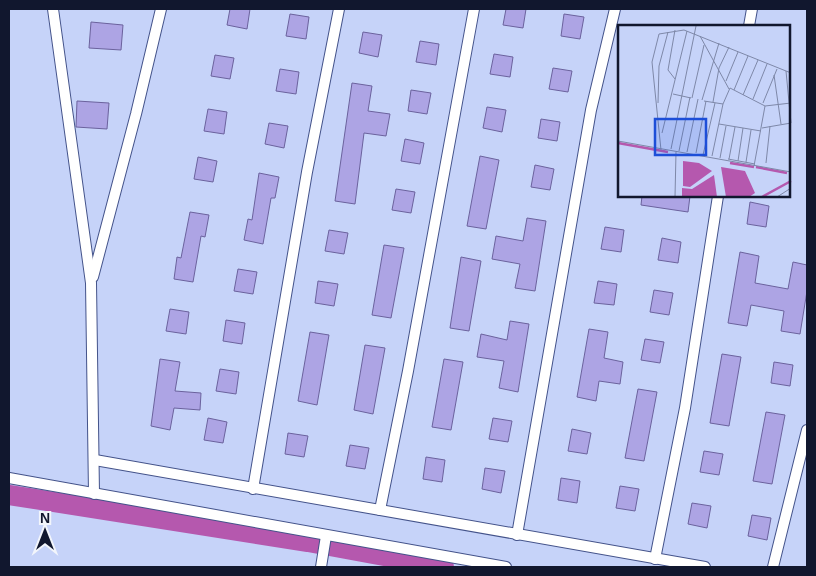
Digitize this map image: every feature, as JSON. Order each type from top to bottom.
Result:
[{"type":"lane","points":[[53,9],[91,283],[94,494]]},
{"type":"lane","points":[[91,283],[136,114],[161,9]]},
{"type":"lane","points":[[253,488],[307,172],[339,9]]},
{"type":"lane","points":[[380,510],[408,372],[474,9]]},
{"type":"lane","points":[[517,535],[591,110],[615,9]]},
{"type":"lane","points":[[749,25],[752,9]]},
{"type":"lane","points":[[655,559],[685,408],[718,198]]},
{"type":"lane","points":[[773,567],[807,430]]},
{"type":"lane","points":[[95,460],[705,567]]},
{"type":"lane","points":[[9,478],[506,567]]},
{"type":"lane","points":[[321,567],[326,536]]},
{"type":"building","points":[[230,9],[250,9],[247,29],[227,25]]},
{"type":"building","points":[[506,9],[526,9],[523,28],[503,25]]},
{"type":"building","points":[[290,14],[309,17],[306,39],[286,36]]},
{"type":"building","points":[[564,14],[584,17],[580,39],[561,36]]},
{"type":"building","points":[[91,22],[123,25],[121,50],[89,48]]},
{"type":"building","points":[[363,32],[382,35],[378,57],[359,53]]},
{"type":"building","points":[[420,41],[439,44],[436,65],[416,62]]},
{"type":"building","points":[[494,54],[513,57],[510,77],[490,74]]},
{"type":"building","points":[[215,55],[234,58],[230,79],[211,76]]},
{"type":"building","points":[[553,68],[572,71],[568,92],[549,89]]},
{"type":"building","points":[[280,69],[299,72],[296,94],[276,91]]},
{"type":"building","points":[[352,83],[372,86],[368,111],[390,114],[386,136],[364,133],[355,204],[335,201]]},
{"type":"building","points":[[411,90],[431,93],[427,114],[408,111]]},
{"type":"building","points":[[77,101],[109,103],[107,129],[76,127]]},
{"type":"building","points":[[487,107],[506,110],[502,132],[483,128]]},
{"type":"building","points":[[208,109],[227,112],[224,134],[204,131]]},
{"type":"building","points":[[541,119],[560,122],[557,141],[538,138]]},
{"type":"building","points":[[269,123],[288,126],[284,148],[265,144]]},
{"type":"building","points":[[405,139],[424,143],[420,164],[401,161]]},
{"type":"building","points":[[480,156],[499,160],[486,229],[467,226]]},
{"type":"building","points":[[198,157],[217,161],[213,182],[194,179]]},
{"type":"building","points":[[535,165],[554,169],[550,190],[531,187]]},
{"type":"building","points":[[259,173],[279,177],[275,198],[271,198],[263,244],[244,240],[248,219],[252,220]]},
{"type":"building","points":[[396,189],[415,192],[411,213],[392,210]]},
{"type":"building","points":[[642,198],[690,198],[688,212],[641,205]]},
{"type":"building","points":[[750,202],[769,206],[766,227],[747,224]]},
{"type":"building","points":[[190,212],[209,215],[205,237],[201,236],[193,282],[174,279],[177,257],[181,258]]},
{"type":"building","points":[[527,218],[546,221],[535,291],[515,288],[520,264],[492,259],[496,236],[523,241]]},
{"type":"building","points":[[605,227],[624,230],[621,252],[601,249]]},
{"type":"building","points":[[329,230],[348,233],[344,254],[325,251]]},
{"type":"building","points":[[662,238],[681,242],[678,263],[658,260]]},
{"type":"building","points":[[384,245],[404,248],[391,318],[372,315]]},
{"type":"building","points":[[740,252],[759,256],[755,283],[788,289],[793,262],[807,265],[807,291],[800,334],[781,331],[784,311],[751,305],[747,326],[728,323]]},
{"type":"building","points":[[461,257],[481,261],[469,331],[450,328]]},
{"type":"building","points":[[238,269],[257,272],[253,294],[234,291]]},
{"type":"building","points":[[318,281],[338,284],[334,306],[315,303]]},
{"type":"building","points":[[598,281],[617,284],[614,305],[594,303]]},
{"type":"building","points":[[654,290],[673,293],[669,315],[650,312]]},
{"type":"building","points":[[170,309],[189,312],[186,334],[166,331]]},
{"type":"building","points":[[226,320],[245,323],[242,344],[223,341]]},
{"type":"building","points":[[510,321],[529,324],[518,392],[499,388],[504,361],[477,357],[481,334],[507,340]]},
{"type":"building","points":[[589,329],[608,332],[604,358],[623,362],[620,384],[599,381],[596,401],[577,397]]},
{"type":"building","points":[[310,332],[329,335],[317,405],[298,401]]},
{"type":"building","points":[[645,339],[664,342],[660,363],[641,360]]},
{"type":"building","points":[[365,345],[385,348],[373,414],[354,410]]},
{"type":"building","points":[[722,354],[741,357],[729,426],[710,423]]},
{"type":"building","points":[[160,359],[180,362],[175,391],[201,393],[200,410],[174,408],[170,430],[151,426]]},
{"type":"building","points":[[444,359],[463,362],[451,430],[432,427]]},
{"type":"building","points":[[774,362],[793,365],[790,386],[771,383]]},
{"type":"building","points":[[220,369],[239,372],[236,394],[216,391]]},
{"type":"building","points":[[638,389],[657,392],[644,461],[625,458]]},
{"type":"building","points":[[766,412],[785,415],[772,484],[753,481]]},
{"type":"building","points":[[208,418],[227,422],[223,443],[204,440]]},
{"type":"building","points":[[493,418],[512,421],[508,442],[489,439]]},
{"type":"building","points":[[572,429],[591,433],[587,454],[568,451]]},
{"type":"building","points":[[288,433],[308,436],[304,457],[285,454]]},
{"type":"building","points":[[350,445],[369,448],[365,469],[346,466]]},
{"type":"building","points":[[704,451],[723,454],[719,475],[700,472]]},
{"type":"building","points":[[426,457],[445,460],[442,482],[423,479]]},
{"type":"building","points":[[485,468],[505,471],[501,493],[482,489]]},
{"type":"building","points":[[561,478],[580,481],[577,503],[558,500]]},
{"type":"building","points":[[620,486],[639,489],[635,511],[616,508]]},
{"type":"building","points":[[692,503],[711,506],[707,528],[688,524]]},
{"type":"building","points":[[752,515],[771,518],[767,540],[748,536]]},
{"type":"waterway","points":[[9,495],[308,542],[444,567]]}]
